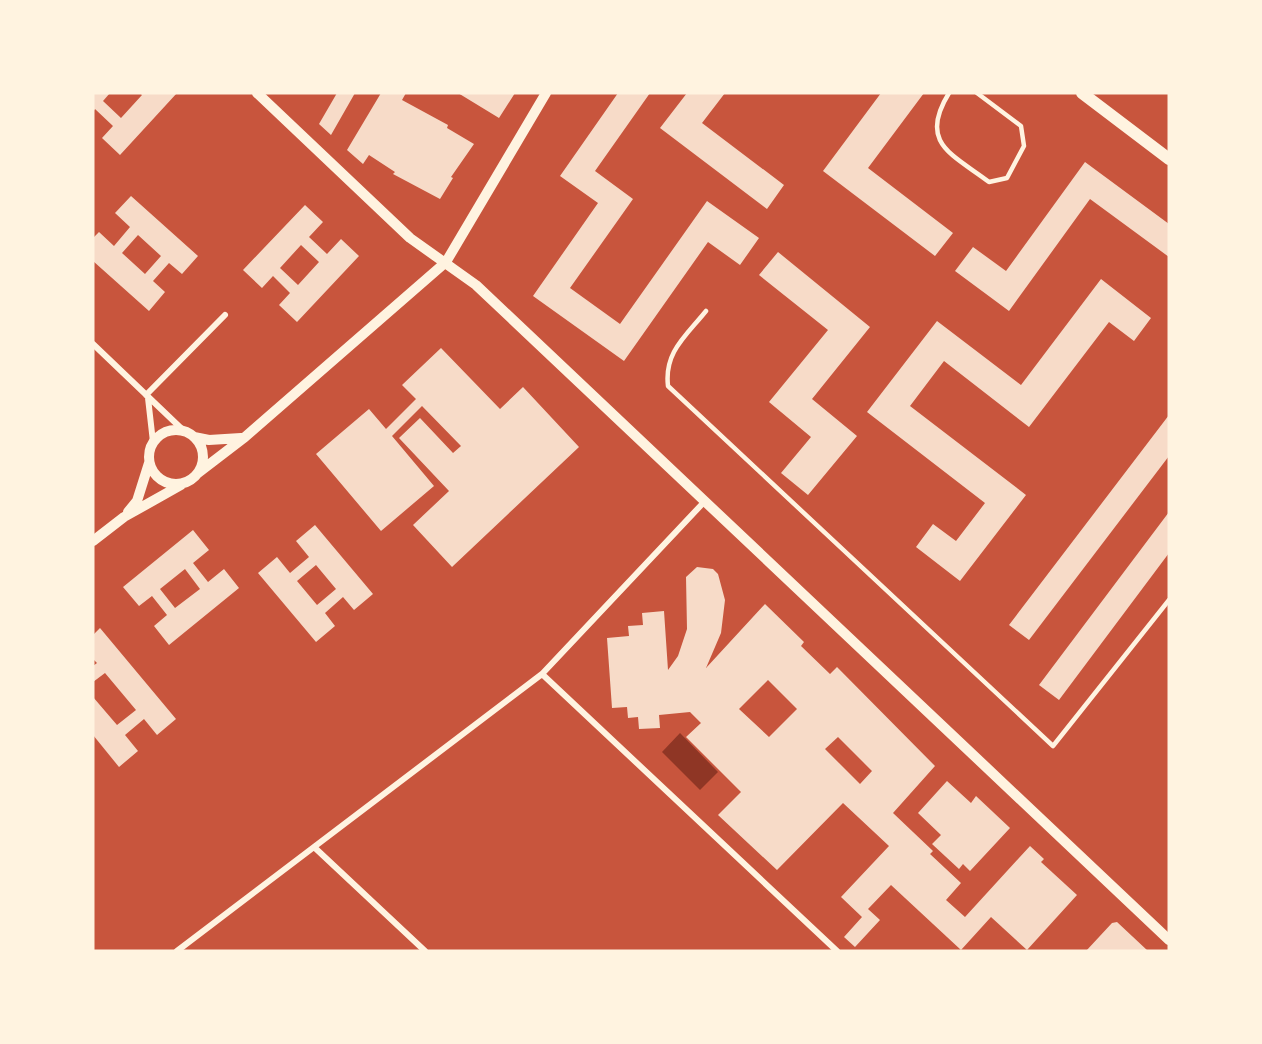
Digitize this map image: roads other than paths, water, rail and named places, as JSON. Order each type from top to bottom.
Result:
[{"type":"main road","points":[[1082,93],[1169,159]]},
{"type":"street","points":[[257,93],[410,238],[476,285],[1169,940]]},
{"type":"street","points":[[93,541],[124,517],[191,480],[198,472],[245,437],[446,262],[546,93]]},
{"type":"street","points":[[147,396],[225,315]]},
{"type":"street","points":[[93,344],[189,434],[203,454],[198,472]]},
{"type":"street","points":[[124,517],[137,501],[153,442],[147,396]]},
{"type":"street","points":[[153,442],[161,434],[172,430],[217,440],[245,437]]},
{"type":"street","points":[[149,463],[153,473],[161,480],[171,484],[182,484]]},
{"type":"street","points":[[177,951],[542,674],[705,501]]},
{"type":"street","points":[[542,674],[837,951]]},
{"type":"street","points":[[314,847],[425,951]]},
{"type":"lane","points":[[949,93],[939,109],[935,127],[942,146],[989,182],[1007,178],[1024,146],[1021,126],[977,93]]},
{"type":"lane","points":[[706,311],[670,356],[667,372],[668,386],[1053,747],[1169,600]]}]
